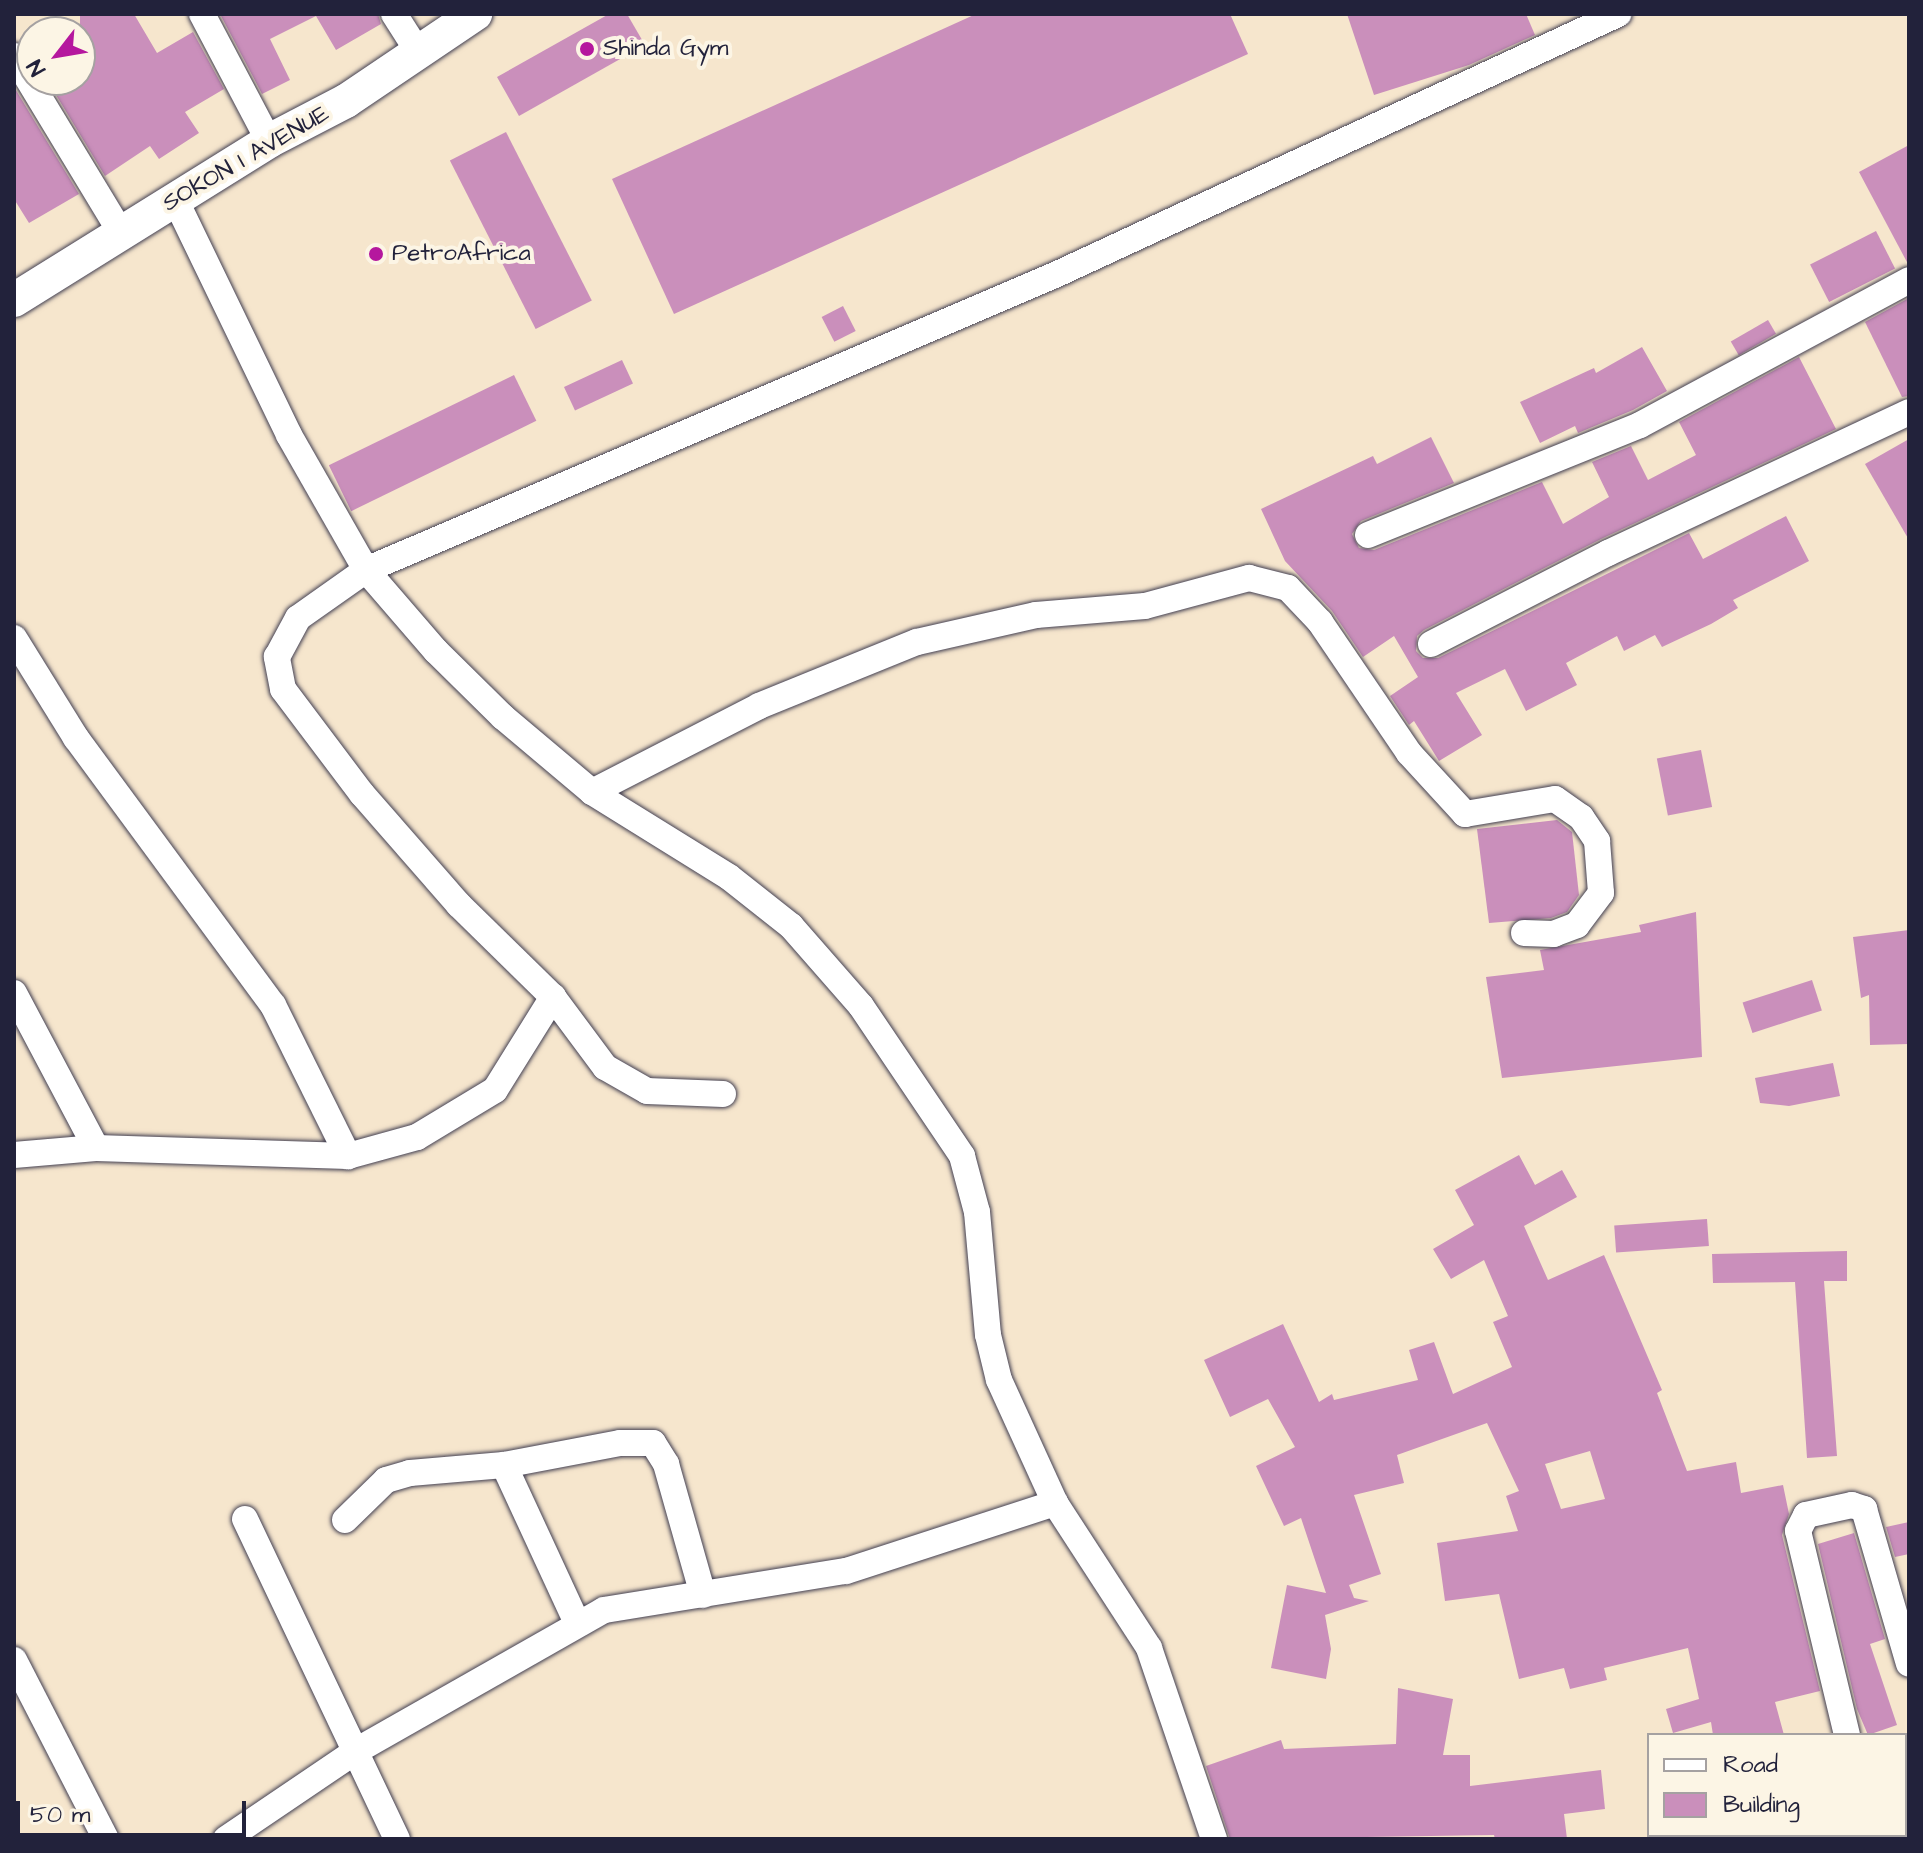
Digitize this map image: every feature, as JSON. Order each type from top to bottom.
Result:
[{"type":"street","points":[[202,14],[269,141]]},
{"type":"street","points":[[394,14],[417,50]]},
{"type":"street","name":"SOKON I AVENUE","points":[[14,300],[269,141],[346,101],[417,50],[475,14]]},
{"type":"street","points":[[723,1094],[647,1091],[605,1067],[553,997],[459,905],[362,794],[283,689],[277,657],[298,618],[366,570],[1055,275],[1618,14]]},
{"type":"street","points":[[14,56],[121,233]]},
{"type":"street","points":[[175,199],[289,435],[366,570],[491,706],[592,792],[729,877],[791,926],[861,1006],[962,1156],[977,1212],[988,1335],[999,1380],[1055,1503],[1149,1648],[1214,1839]]},
{"type":"street","points":[[1368,535],[1640,425],[1909,280]]},
{"type":"street","points":[[1431,644],[1608,553],[1909,412]]},
{"type":"street","points":[[592,792],[759,706],[917,642],[1036,615],[1145,606],[1249,578],[1288,588],[1320,622],[1409,753],[1465,814],[1555,799],[1581,817],[1597,841],[1601,893],[1577,925],[1554,934],[1524,933]]},
{"type":"street","points":[[14,638],[76,738],[273,1005],[348,1156]]},
{"type":"street","points":[[14,993],[96,1148]]},
{"type":"street","points":[[14,1155],[96,1148],[348,1156],[417,1137],[495,1090],[553,997]]},
{"type":"street","points":[[345,1520],[386,1480],[504,1465],[620,1443],[653,1443],[666,1464],[703,1595]]},
{"type":"street","points":[[504,1465],[577,1623]]},
{"type":"street","points":[[226,1839],[356,1751],[577,1623],[619,1606],[846,1571],[1055,1503]]},
{"type":"street","points":[[1847,1733],[1798,1531],[1806,1515],[1852,1505],[1864,1509],[1909,1664]]},
{"type":"street","points":[[245,1519],[397,1839]]},
{"type":"street","points":[[14,1660],[106,1839]]},
{"type":"building","points":[[134,14],[157,53],[193,32],[224,89],[185,112],[199,133],[159,159],[150,146],[105,176],[57,96],[96,96],[96,16],[80,16]]},
{"type":"building","points":[[378,14],[381,24],[336,50],[316,16],[270,39],[290,80],[262,94],[221,16]]},
{"type":"building","points":[[609,14],[627,14],[645,45],[519,116],[497,77]]},
{"type":"building","points":[[976,14],[1230,14],[1248,54],[674,314],[612,179]]},
{"type":"building","points":[[1347,14],[1526,14],[1535,35],[1469,65],[1374,95]]},
{"type":"building","points":[[14,87],[16,96],[19,96],[79,194],[29,223],[14,199]]},
{"type":"building","points":[[506,132],[592,300],[536,329],[450,161]]},
{"type":"building","points":[[1909,145],[1909,264],[1908,264],[1859,172]]},
{"type":"building","points":[[1876,231],[1895,268],[1829,302],[1810,265]]},
{"type":"building","points":[[1909,298],[1909,396],[1902,397],[1865,322]]},
{"type":"building","points":[[843,306],[856,331],[834,342],[822,317]]},
{"type":"building","points":[[1768,320],[1776,334],[1739,355],[1731,342]]},
{"type":"building","points":[[1642,347],[1667,391],[1633,410],[1578,433],[1575,426],[1540,443],[1520,402],[1594,368],[1596,373]]},
{"type":"building","points":[[1799,357],[1836,429],[1601,539],[1424,630],[1417,636],[1416,651],[1423,658],[1438,658],[1689,533],[1703,559],[1786,516],[1809,561],[1733,600],[1738,608],[1711,624],[1662,647],[1655,635],[1624,651],[1617,636],[1566,663],[1577,685],[1526,711],[1505,669],[1456,693],[1482,735],[1439,761],[1414,721],[1409,725],[1390,696],[1418,677],[1394,636],[1363,657],[1332,611],[1285,561],[1261,509],[1373,456],[1377,464],[1431,437],[1454,483],[1361,521],[1352,534],[1359,548],[1374,550],[1542,482],[1563,524],[1609,497],[1592,462],[1631,446],[1648,480],[1696,455],[1679,422]]},
{"type":"building","points":[[622,360],[633,384],[575,411],[564,387]]},
{"type":"building","points":[[514,375],[536,421],[351,511],[329,465]]},
{"type":"building","points":[[1909,439],[1909,540],[1865,464]]},
{"type":"building","points":[[1701,750],[1712,807],[1668,816],[1657,759]]},
{"type":"building","points":[[1557,820],[1572,832],[1579,895],[1567,912],[1551,918],[1489,923],[1477,829]]},
{"type":"building","points":[[1696,912],[1702,1057],[1502,1078],[1486,977],[1544,970],[1540,950],[1641,932],[1639,925]]},
{"type":"building","points":[[1909,930],[1909,1044],[1870,1045],[1869,995],[1861,998],[1853,937]]},
{"type":"building","points":[[1812,980],[1822,1010],[1752,1033],[1743,1003]]},
{"type":"building","points":[[1833,1063],[1840,1096],[1789,1106],[1760,1103],[1755,1078]]},
{"type":"building","points":[[1519,1155],[1535,1185],[1562,1170],[1577,1197],[1524,1226],[1548,1280],[1604,1255],[1662,1390],[1657,1393],[1687,1471],[1736,1462],[1741,1493],[1783,1485],[1789,1514],[1782,1535],[1820,1691],[1775,1702],[1783,1733],[1713,1733],[1711,1722],[1673,1733],[1666,1709],[1699,1699],[1688,1648],[1604,1668],[1607,1680],[1570,1689],[1564,1668],[1519,1679],[1499,1594],[1445,1601],[1437,1543],[1518,1531],[1506,1496],[1519,1491],[1487,1423],[1397,1455],[1404,1483],[1354,1495],[1381,1574],[1349,1585],[1354,1598],[1369,1601],[1325,1615],[1331,1649],[1326,1679],[1271,1668],[1287,1585],[1326,1593],[1301,1518],[1284,1526],[1256,1466],[1295,1447],[1268,1399],[1230,1417],[1204,1360],[1283,1324],[1319,1402],[1332,1394],[1334,1400],[1418,1380],[1409,1350],[1434,1342],[1453,1394],[1512,1367],[1493,1322],[1508,1316],[1484,1260],[1451,1279],[1433,1249],[1474,1225],[1455,1190]],"holes":[[[1590,1451],[1605,1499],[1561,1509],[1545,1464]]]},
{"type":"building","points":[[1707,1219],[1709,1246],[1616,1252],[1614,1225]]},
{"type":"building","points":[[1847,1251],[1847,1281],[1824,1281],[1837,1456],[1807,1458],[1795,1282],[1713,1283],[1712,1254]]},
{"type":"building","points":[[1909,1522],[1909,1554],[1895,1557],[1886,1527]]},
{"type":"building","points":[[1854,1533],[1885,1639],[1870,1644],[1897,1725],[1867,1733],[1857,1709],[1818,1544]]},
{"type":"building","points":[[1398,1688],[1453,1699],[1443,1755],[1470,1755],[1470,1786],[1601,1770],[1605,1809],[1564,1814],[1567,1839],[1495,1839],[1494,1835],[1230,1839],[1206,1766],[1281,1740],[1284,1749],[1396,1744]]},
{"type":"place","name":"Shinda Gym","points":[[587,49]]},
{"type":"place","name":"PetroAfrica","points":[[376,254]]}]
